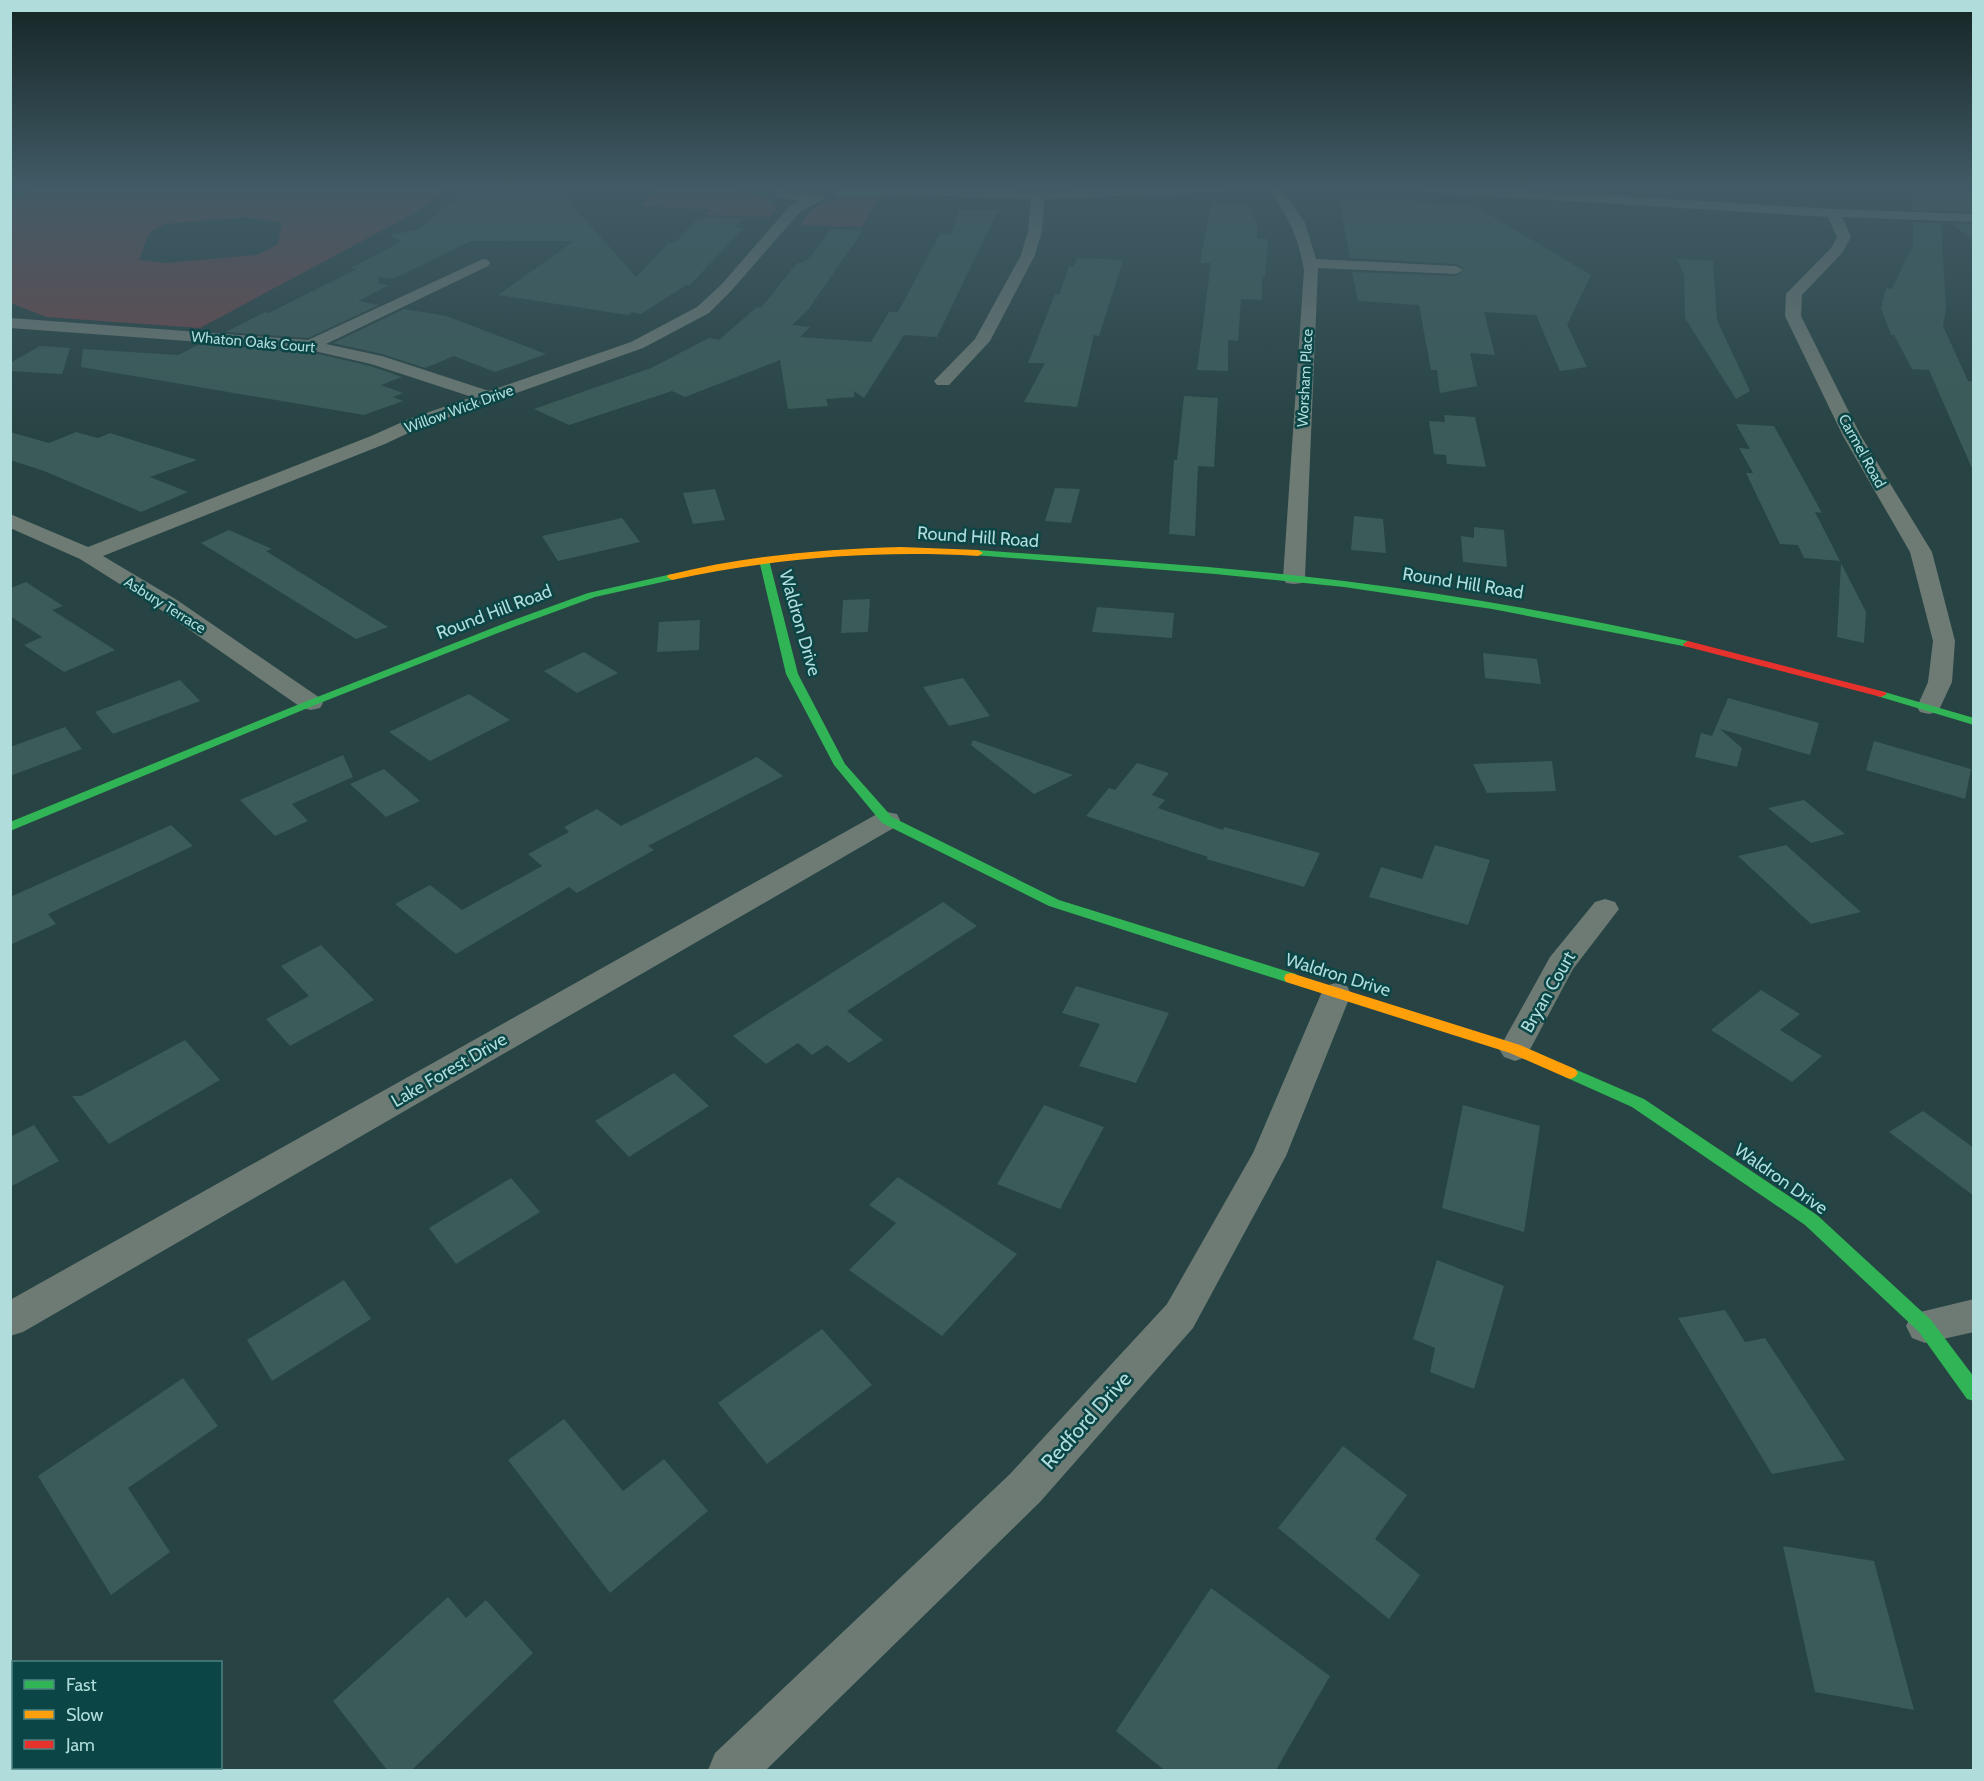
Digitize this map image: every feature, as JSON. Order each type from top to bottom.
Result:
[{"type":"street","points":[[310,345],[468,270]]},
{"type":"street","name":"Willow Wick Drive","points":[[87,555],[378,440],[415,423],[637,345],[703,310],[726,288],[737,270]]},
{"type":"street","points":[[943,381],[982,341],[1020,270]]},
{"type":"street","name":"Worsham Place","points":[[1294,578],[1310,270]]},
{"type":"street","name":"Carmel Road","points":[[1817,270],[1794,294],[1793,316],[1852,436],[1921,552],[1944,641],[1940,682],[1929,707]]},
{"type":"street","name":"Whaton Oaks Court","points":[[10,323],[310,345],[376,360],[489,397]]},
{"type":"street","name":"Asbury Terrace","points":[[10,520],[87,555],[170,605],[311,702]]},
{"type":"street","name":"Round Hill Road","points":[[10,827],[311,702],[592,595],[698,571],[764,560],[846,553],[925,549],[1294,578],[1440,596],[1582,620],[1717,650],[1929,707],[1974,722]]},
{"type":"street","name":"Waldron Drive","points":[[764,560],[792,674],[840,765],[887,820],[1054,903],[1336,994],[1464,1031],[1515,1049],[1638,1103],[1811,1220],[1924,1326],[1974,1393]]},
{"type":"street","name":"Lake Forest Drive","points":[[10,1320],[887,820]]},
{"type":"street","name":"Bryan Court","points":[[1515,1049],[1561,964],[1605,909]]},
{"type":"street","name":"Redford Drive","points":[[732,1770],[1025,1488],[1180,1316],[1269,1156],[1336,994]]},
{"type":"street","points":[[1924,1326],[1974,1315]]},
{"type":"shaded area","points":[[11,270],[308,270],[200,328],[46,317],[11,303]]},
{"type":"building","points":[[355,270],[411,270],[393,279],[379,277],[378,284],[389,285],[358,301],[379,305],[308,338],[226,332],[265,312],[269,313]]},
{"type":"building","points":[[533,270],[630,270],[636,277],[643,270],[704,270],[690,285],[686,285],[641,314],[632,312],[628,315],[498,295]]},
{"type":"building","points":[[791,270],[835,270],[808,310],[792,325],[810,327],[800,337],[871,342],[889,312],[898,312],[921,270],[969,270],[937,337],[904,335],[864,398],[854,391],[854,397],[826,399],[828,406],[788,409],[780,360],[685,397],[672,391],[569,425],[534,409],[651,368],[709,338],[719,340],[757,307],[761,308]]},
{"type":"building","points":[[1068,270],[1120,270],[1099,336],[1094,335],[1077,407],[1024,402],[1045,363],[1028,363],[1055,294],[1059,295]]},
{"type":"building","points":[[1210,270],[1266,270],[1265,277],[1262,277],[1262,300],[1241,299],[1238,341],[1228,340],[1228,371],[1197,370]]},
{"type":"building","points":[[1464,270],[1583,270],[1591,275],[1567,325],[1587,367],[1560,371],[1536,315],[1484,312],[1495,355],[1470,353],[1477,386],[1440,393],[1437,370],[1431,370],[1419,305],[1358,301],[1352,272],[1456,276]]},
{"type":"building","points":[[1682,270],[1714,270],[1717,320],[1750,391],[1736,399],[1685,318],[1684,275]]},
{"type":"building","points":[[1901,270],[1944,270],[1946,308],[1943,326],[1968,381],[1974,382],[1974,473],[1929,370],[1912,369],[1894,335],[1891,335],[1881,308],[1886,288],[1892,289]]},
{"type":"building","points":[[404,309],[446,316],[546,354],[495,372],[454,356],[425,368],[382,354],[333,343]]},
{"type":"building","points":[[200,344],[310,352],[370,366],[402,377],[381,385],[403,393],[393,397],[403,401],[364,415],[81,367],[83,349],[178,355]]},
{"type":"building","points":[[40,346],[70,348],[62,374],[10,371],[10,363]]},
{"type":"building","points":[[1184,396],[1218,398],[1214,467],[1198,466],[1195,536],[1169,534],[1174,460],[1177,460]]},
{"type":"building","points":[[1444,415],[1475,417],[1486,467],[1447,464],[1446,455],[1434,454],[1429,421],[1445,422]]},
{"type":"building","points":[[1736,424],[1774,426],[1822,513],[1815,512],[1840,561],[1804,558],[1798,545],[1780,544],[1746,473],[1753,473],[1739,448],[1750,449]]},
{"type":"building","points":[[10,432],[49,443],[76,432],[98,438],[110,433],[197,460],[150,477],[188,492],[141,512],[44,471],[10,460]]},
{"type":"building","points":[[1055,488],[1080,489],[1071,523],[1045,521]]},
{"type":"building","points":[[715,489],[725,520],[693,524],[683,493]]},
{"type":"building","points":[[1354,516],[1383,519],[1386,553],[1351,550]]},
{"type":"building","points":[[622,518],[640,542],[558,561],[542,536]]},
{"type":"building","points":[[1474,527],[1504,530],[1507,567],[1463,562],[1461,536],[1474,538]]},
{"type":"building","points":[[229,530],[272,549],[266,551],[388,627],[356,639],[201,543]]},
{"type":"building","points":[[1841,563],[1866,612],[1864,643],[1837,637]]},
{"type":"building","points":[[26,582],[63,606],[52,610],[115,650],[64,672],[24,645],[42,637],[10,616],[10,588]]},
{"type":"building","points":[[870,599],[868,632],[841,633],[843,600]]},
{"type":"building","points":[[1097,607],[1174,613],[1172,638],[1092,632]]},
{"type":"building","points":[[700,620],[699,650],[657,652],[659,622]]},
{"type":"building","points":[[584,652],[618,673],[577,693],[544,671]]},
{"type":"building","points":[[1483,653],[1537,659],[1541,684],[1485,678]]},
{"type":"building","points":[[963,678],[990,716],[949,726],[923,687]]},
{"type":"building","points":[[180,680],[200,701],[113,734],[95,712]]},
{"type":"building","points":[[469,694],[510,720],[430,761],[389,732]]},
{"type":"building","points":[[1728,698],[1819,723],[1810,755],[1720,729],[1742,748],[1737,767],[1695,757],[1701,733],[1712,736]]},
{"type":"building","points":[[65,727],[82,749],[10,776],[10,747]]},
{"type":"building","points":[[973,740],[1073,775],[1034,794],[971,745]]},
{"type":"building","points":[[1874,741],[1971,769],[1965,799],[1866,770]]},
{"type":"building","points":[[343,755],[353,777],[292,804],[308,821],[275,836],[240,800]]},
{"type":"building","points":[[757,757],[783,776],[648,846],[654,850],[577,893],[569,887],[456,954],[395,904],[430,885],[462,910],[542,866],[528,854],[569,832],[564,827],[597,809],[621,826]]},
{"type":"building","points":[[1552,761],[1556,791],[1487,793],[1473,764]]},
{"type":"building","points":[[1137,763],[1169,773],[1152,795],[1165,800],[1158,808],[1223,830],[1224,827],[1320,853],[1304,887],[1206,859],[1208,857],[1086,816],[1109,788],[1115,790]]},
{"type":"building","points":[[384,769],[420,801],[386,817],[350,784]]},
{"type":"building","points":[[1804,800],[1845,834],[1811,843],[1768,808]]},
{"type":"building","points":[[171,825],[193,846],[48,914],[56,924],[10,945],[10,897]]},
{"type":"building","points":[[1435,845],[1490,860],[1468,925],[1369,897],[1381,867],[1422,879]]},
{"type":"building","points":[[1786,845],[1861,912],[1811,924],[1738,856]]},
{"type":"building","points":[[943,902],[977,926],[847,1011],[883,1040],[849,1063],[827,1045],[812,1055],[798,1043],[766,1064],[733,1036]]},
{"type":"building","points":[[321,945],[374,1000],[290,1046],[266,1019],[309,996],[281,966]]},
{"type":"building","points":[[1076,986],[1169,1013],[1136,1083],[1079,1066],[1100,1024],[1062,1013]]},
{"type":"building","points":[[1761,990],[1800,1014],[1780,1030],[1822,1056],[1792,1082],[1711,1030]]},
{"type":"building","points":[[185,1040],[220,1080],[109,1144],[72,1096],[81,1096]]},
{"type":"building","points":[[674,1073],[709,1106],[629,1157],[595,1121]]},
{"type":"building","points":[[1044,1105],[1104,1127],[1060,1209],[997,1184]]},
{"type":"building","points":[[1463,1105],[1540,1126],[1524,1232],[1442,1208]]},
{"type":"building","points":[[1923,1111],[1974,1148],[1974,1196],[1889,1132]]},
{"type":"building","points":[[34,1125],[59,1161],[10,1187],[10,1137]]},
{"type":"building","points":[[898,1177],[1017,1254],[942,1336],[849,1270],[896,1223],[869,1205]]},
{"type":"building","points":[[511,1178],[540,1212],[456,1264],[429,1228]]},
{"type":"building","points":[[1437,1260],[1504,1286],[1474,1389],[1430,1372],[1435,1348],[1413,1339]]},
{"type":"building","points":[[344,1280],[371,1319],[272,1381],[247,1340]]},
{"type":"building","points":[[1725,1310],[1745,1342],[1765,1338],[1845,1460],[1772,1474],[1678,1318]]},
{"type":"building","points":[[822,1329],[872,1385],[767,1464],[718,1403]]},
{"type":"building","points":[[183,1378],[218,1426],[128,1488],[170,1552],[111,1595],[38,1476]]},
{"type":"building","points":[[564,1419],[623,1491],[664,1459],[708,1511],[610,1593],[508,1460]]},
{"type":"building","points":[[1343,1446],[1407,1495],[1375,1539],[1420,1575],[1389,1619],[1278,1528]]},
{"type":"building","points":[[1783,1546],[1874,1561],[1914,1710],[1815,1692]]},
{"type":"building","points":[[1211,1588],[1330,1676],[1276,1770],[1164,1770],[1116,1731]]},
{"type":"building","points":[[448,1597],[466,1618],[486,1600],[533,1653],[412,1770],[387,1770],[333,1701]]},
{"type":"traffic: fast","points":[[978,553],[1294,578],[1393,590],[1492,605],[1688,644]]},
{"type":"traffic: fast","points":[[764,560],[792,674],[840,765],[887,820],[1054,903],[1291,978]]},
{"type":"traffic: fast","points":[[10,827],[311,703],[512,624],[592,595],[672,577]]},
{"type":"traffic: fast","points":[[1881,694],[1974,722]]},
{"type":"traffic: fast","points":[[1570,1073],[1638,1103],[1811,1220],[1925,1326],[1974,1393]]},
{"type":"traffic: slow","points":[[672,577],[747,562],[824,553],[901,550],[978,553]]},
{"type":"traffic: slow","points":[[1291,978],[1515,1049],[1570,1073]]},
{"type":"traffic: jam","points":[[1688,644],[1881,694]]}]
